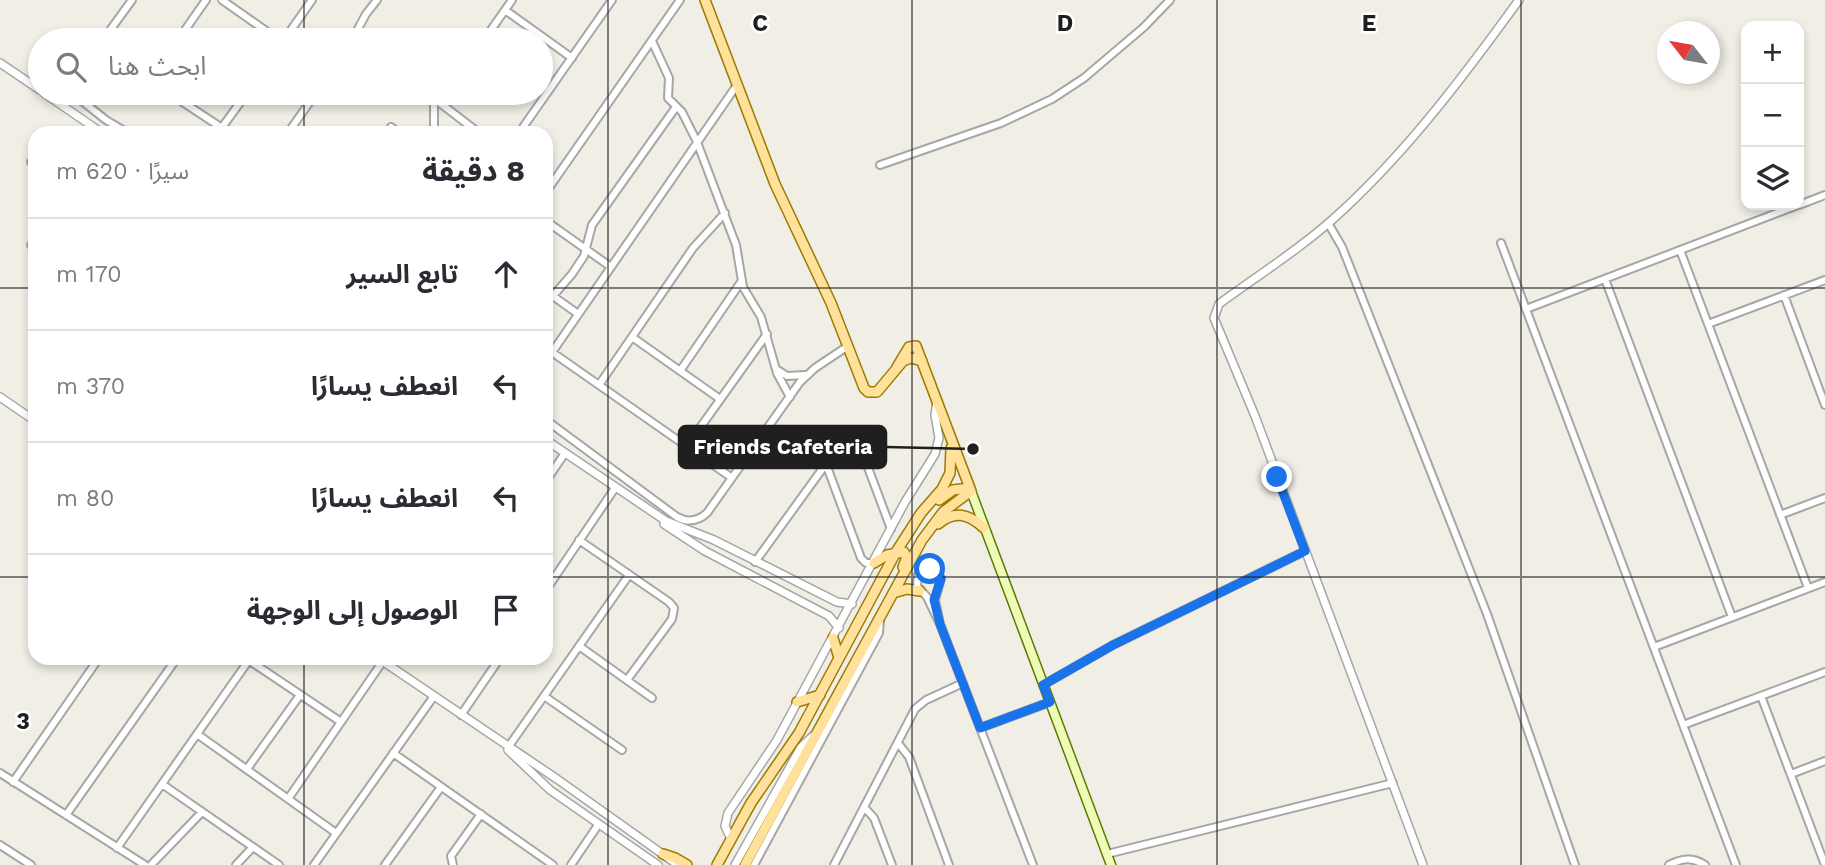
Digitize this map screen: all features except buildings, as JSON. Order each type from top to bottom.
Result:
[{"type":"main road","points":[[705,0],[775,184],[831,303],[863,385],[868,391],[879,391],[912,345],[917,348],[1111,865]]},
{"type":"main road","points":[[897,367],[902,361],[911,358],[922,362]]},
{"type":"main road","points":[[711,865],[719,862],[751,803],[791,747],[896,552],[921,513],[942,489],[948,478],[951,461],[950,440]]},
{"type":"main road","points":[[913,526],[949,492],[958,489],[970,490]]},
{"type":"main road","points":[[745,865],[791,788],[814,735],[927,532],[949,506],[970,490]]},
{"type":"main road","points":[[910,563],[935,528],[949,517],[965,515],[984,528]]},
{"type":"main road","points":[[873,563],[896,552],[905,553],[907,557],[896,589]]},
{"type":"main road","points":[[896,589],[920,591]]},
{"type":"main road","points":[[833,638],[839,658]]},
{"type":"main road","points":[[797,702],[820,695]]},
{"type":"main road","points":[[663,854],[687,865]]},
{"type":"street","points":[[112,28],[132,0]]},
{"type":"street","points":[[187,28],[206,0]]},
{"type":"street","points":[[222,0],[263,28]]},
{"type":"street","points":[[359,28],[377,0]]},
{"type":"street","points":[[492,28],[512,0]]},
{"type":"street","points":[[553,182],[680,0]]},
{"type":"street","points":[[880,165],[1001,123],[1052,99],[1084,78],[1144,27],[1170,0]]},
{"type":"street","points":[[1423,865],[1244,389],[1214,318],[1219,304],[1328,223],[1357,197],[1456,84],[1519,0]]},
{"type":"street","points":[[290,28],[310,1]]},
{"type":"street","points":[[553,85],[610,1]]},
{"type":"street","points":[[505,10],[530,28]]},
{"type":"street","points":[[652,41],[669,78],[668,98],[684,115],[725,213],[736,245],[741,282],[758,311],[781,385],[790,397]]},
{"type":"street","points":[[553,44],[572,58]]},
{"type":"street","points":[[0,62],[28,82]]},
{"type":"street","points":[[553,345],[579,314],[737,85]]},
{"type":"street","points":[[62,105],[92,126]]},
{"type":"street","points":[[87,105],[116,126]]},
{"type":"street","points":[[186,105],[214,126]]},
{"type":"street","points":[[223,126],[238,105]]},
{"type":"street","points":[[293,126],[308,105]]},
{"type":"street","points":[[434,126],[436,105]]},
{"type":"street","points":[[446,105],[470,126]]},
{"type":"street","points":[[524,126],[539,105]]},
{"type":"street","points":[[579,314],[553,296],[579,265],[592,225],[676,107]]},
{"type":"street","points":[[1804,203],[1825,195]]},
{"type":"street","points":[[1526,309],[1786,210]]},
{"type":"street","points":[[600,385],[693,248],[725,213]]},
{"type":"street","points":[[1328,223],[1342,247],[1487,614],[1576,865]]},
{"type":"street","points":[[553,226],[611,267]]},
{"type":"street","points":[[1501,243],[1736,865]]},
{"type":"street","points":[[1680,250],[1808,589]]},
{"type":"street","points":[[1605,279],[1732,617]]},
{"type":"street","points":[[1708,324],[1825,280]]},
{"type":"street","points":[[680,371],[741,282]]},
{"type":"street","points":[[1784,295],[1825,405]]},
{"type":"street","points":[[687,446],[766,334]]},
{"type":"street","points":[[632,337],[720,399]]},
{"type":"street","points":[[553,424],[685,520],[697,520],[704,516],[807,375],[848,346]]},
{"type":"street","points":[[553,353],[732,478]]},
{"type":"street","points":[[775,367],[787,376],[807,375]]},
{"type":"street","points":[[0,397],[28,416]]},
{"type":"street","points":[[731,839],[725,826],[728,813],[773,747],[891,529],[936,454],[939,438],[935,415],[937,401]]},
{"type":"street","points":[[755,562],[849,432],[861,449],[891,529]]},
{"type":"street","points":[[553,445],[698,546],[829,617],[839,628]]},
{"type":"street","points":[[553,471],[565,453]]},
{"type":"street","points":[[826,464],[861,558],[866,563],[873,563]]},
{"type":"street","points":[[553,579],[615,488]]},
{"type":"street","points":[[1780,515],[1825,498]]},
{"type":"street","points":[[639,504],[671,523],[714,540],[840,604],[852,604]]},
{"type":"street","points":[[579,540],[671,603],[675,611],[672,619],[627,680]]},
{"type":"street","points":[[1043,685],[1113,645],[1305,551]]},
{"type":"street","points":[[940,624],[934,600],[941,579],[936,571],[925,569],[918,575],[916,584],[929,601],[940,624],[1033,865]]},
{"type":"street","points":[[509,746],[629,575]]},
{"type":"street","points":[[1654,647],[1825,582]]},
{"type":"street","points":[[798,600],[830,612],[834,610],[832,603],[805,586]]},
{"type":"street","points":[[754,865],[791,788],[880,633],[879,617]]},
{"type":"street","points":[[579,646],[652,698]]},
{"type":"street","points":[[13,782],[94,665]]},
{"type":"street","points":[[66,816],[172,665]]},
{"type":"street","points":[[117,848],[243,665]]},
{"type":"street","points":[[256,665],[341,722]]},
{"type":"street","points":[[288,799],[377,665]]},
{"type":"street","points":[[388,665],[480,729],[511,753],[542,784],[657,865]]},
{"type":"street","points":[[461,715],[493,665]]},
{"type":"street","points":[[1683,725],[1825,672]]},
{"type":"street","points":[[834,865],[918,705],[962,683]]},
{"type":"street","points":[[247,769],[300,695]]},
{"type":"street","points":[[314,865],[434,696]]},
{"type":"street","points":[[544,696],[622,750]]},
{"type":"street","points":[[1761,696],[1825,865]]},
{"type":"street","points":[[980,728],[1050,702]]},
{"type":"street","points":[[480,729],[509,746],[678,865]]},
{"type":"street","points":[[197,734],[336,834]]},
{"type":"street","points":[[735,865],[801,747],[814,735]]},
{"type":"street","points":[[898,743],[909,757],[949,865]]},
{"type":"street","points":[[393,753],[554,865]]},
{"type":"street","points":[[1791,774],[1825,761]]},
{"type":"street","points":[[0,774],[145,865]]},
{"type":"street","points":[[1107,854],[1393,783]]},
{"type":"street","points":[[162,784],[279,865]]},
{"type":"street","points":[[385,865],[441,787]]},
{"type":"street","points":[[864,807],[874,818],[892,865]]},
{"type":"street","points":[[151,865],[202,812]]},
{"type":"street","points":[[456,865],[457,851],[481,814]]},
{"type":"street","points":[[571,865],[598,825]]},
{"type":"street","points":[[0,845],[31,865]]},
{"type":"street","points":[[236,865],[253,847]]},
{"type":"street","points":[[640,865],[645,856]]},
{"type":"street","points":[[1669,865],[1692,859],[1705,865]]},
{"type":"place","name":"Friends Cafeteria","points":[[973,449]]},
{"type":"route","points":[[930,569],[936,571],[941,579],[935,595],[935,606],[980,728],[1050,702],[1043,685],[1097,653],[1305,551],[1277,477]]}]
